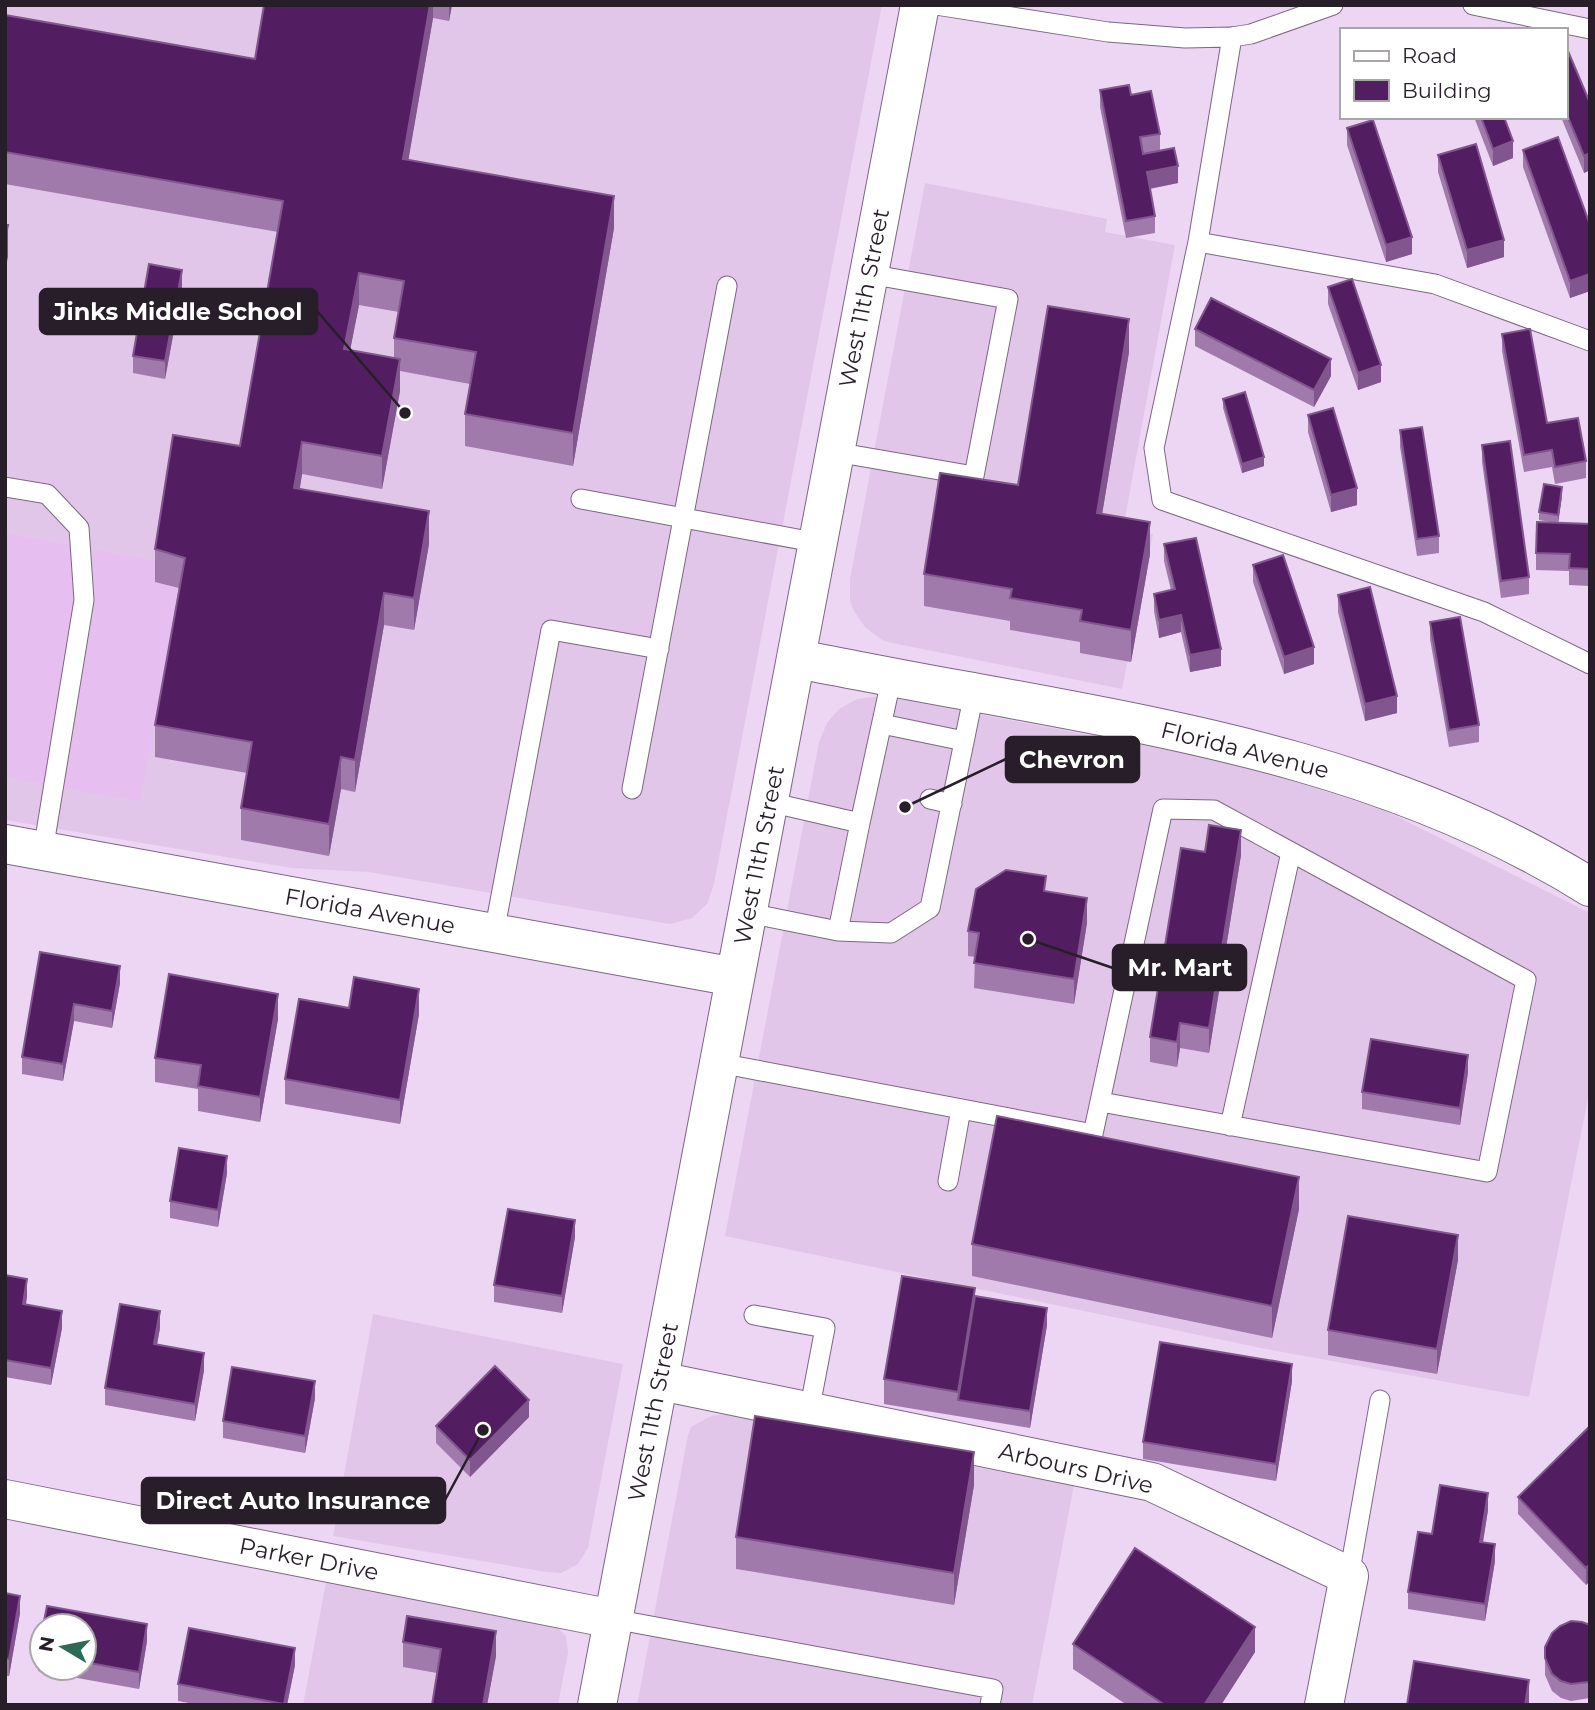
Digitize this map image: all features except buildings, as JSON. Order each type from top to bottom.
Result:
[{"type":"street","name":"West 11th Street","points":[[597,1705],[920,5]]},
{"type":"street","name":"Florida Avenue","points":[[797,659],[1207,737],[1318,767],[1446,811],[1515,844],[1590,887]]},
{"type":"street","name":"Florida Avenue","points":[[5,844],[735,977]]},
{"type":"street","name":"Arbours Drive","points":[[660,1381],[1152,1482],[1349,1576]]},
{"type":"street","name":"Parker Drive","points":[[5,1499],[613,1619]]},
{"type":"street","points":[[1324,1705],[1349,1576]]},
{"type":"lane","points":[[936,5],[1144,36],[1185,38],[1232,37],[1278,26],[1333,5]]},
{"type":"lane","points":[[1473,5],[1590,29]]},
{"type":"lane","points":[[1232,37],[1198,242],[1154,448],[1162,500],[1483,612],[1590,664]]},
{"type":"lane","points":[[1198,242],[1435,284],[1590,341]]},
{"type":"lane","points":[[835,452],[974,476],[1008,299],[869,274]]},
{"type":"lane","points":[[632,789],[727,286]]},
{"type":"lane","points":[[5,487],[47,494],[79,528],[84,600],[43,851]]},
{"type":"lane","points":[[581,499],[818,543]]},
{"type":"lane","points":[[494,933],[551,630],[659,649]]},
{"type":"lane","points":[[838,930],[860,823],[874,787],[882,724],[892,676]]},
{"type":"lane","points":[[748,913],[838,930],[891,933],[930,908],[974,692]]},
{"type":"lane","points":[[882,724],[964,741]]},
{"type":"lane","points":[[930,799],[952,803]]},
{"type":"lane","points":[[769,802],[860,823]]},
{"type":"lane","points":[[719,1063],[1093,1134],[1163,809],[1214,810],[1526,979],[1487,1172],[1101,1102]]},
{"type":"lane","points":[[1230,1126],[1291,852]]},
{"type":"lane","points":[[948,1181],[961,1109]]},
{"type":"lane","points":[[754,1315],[825,1328],[809,1412]]},
{"type":"lane","points":[[1349,1576],[1380,1400]]},
{"type":"lane","points":[[613,1619],[993,1689],[990,1705]]},
{"type":"shaded area","points":[[5,5],[882,5],[714,884],[707,904],[692,918],[670,924],[369,872],[292,868],[5,820]]},
{"type":"shaded area","points":[[925,183],[1107,219],[1105,232],[1175,245],[1123,529],[1153,534],[1122,689],[882,640],[865,627],[850,601],[850,579]]},
{"type":"shaded area","points":[[5,533],[183,566],[140,802],[5,777]]},
{"type":"shaded area","points":[[883,696],[1188,754],[1284,778],[1386,811],[1590,913],[1590,1088],[1529,1397],[1261,1348],[725,1236],[819,742],[827,723],[839,709],[857,699]]},
{"type":"shaded area","points":[[373,1314],[623,1364],[588,1548],[578,1564],[561,1573],[547,1572],[333,1536]]},
{"type":"shaded area","points":[[726,1414],[985,1469],[1074,1485],[1032,1705],[637,1705],[688,1435],[691,1427],[711,1416]]},
{"type":"shaded area","points":[[327,1577],[557,1627],[566,1636],[568,1653],[558,1705],[303,1705]]},
{"type":"place","name":"Jinks Middle School","points":[[405,413]]},
{"type":"place","name":"Chevron","points":[[905,807]]},
{"type":"place","name":"Mr. Mart","points":[[1028,939]]},
{"type":"place","name":"Direct Auto Insurance","points":[[483,1430]]}]
